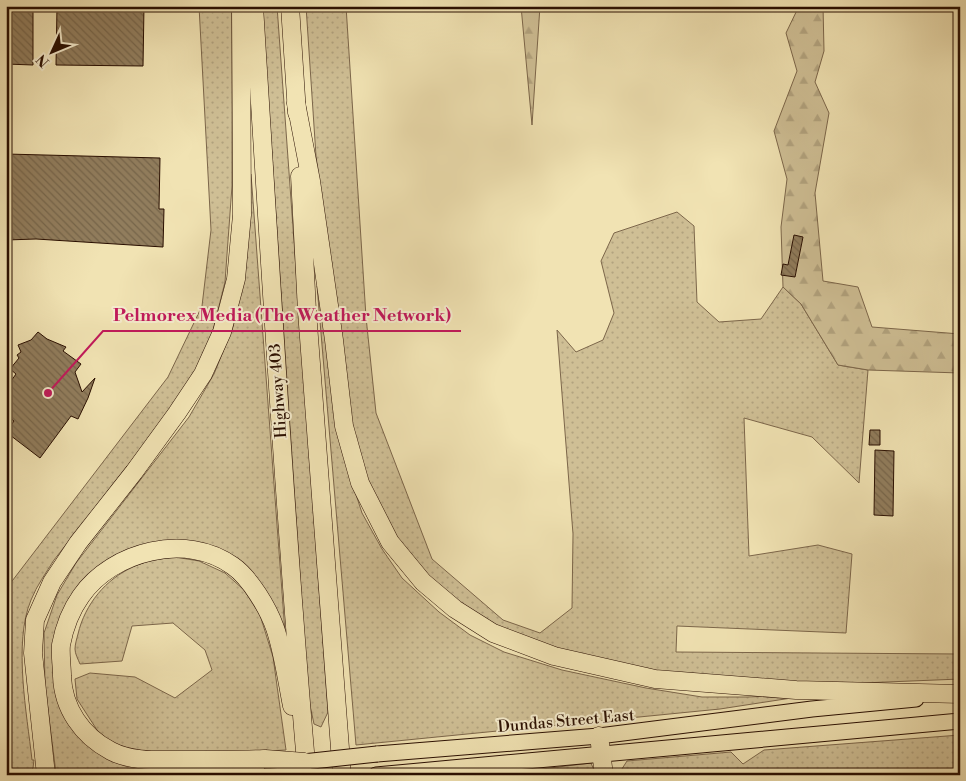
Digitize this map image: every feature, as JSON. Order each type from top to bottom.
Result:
[{"type":"highway","points":[[46,775],[33,653],[35,620],[52,582],[78,543],[134,472],[203,374],[222,332],[236,279],[242,215],[241,6]]},
{"type":"highway","name":"Highway 403","points":[[254,6],[275,349],[306,771]]},
{"type":"highway","points":[[290,6],[308,321],[342,775]]},
{"type":"highway","points":[[296,103],[313,190],[344,426],[360,483],[390,542],[423,582],[455,609],[493,633],[554,656],[656,679],[796,690],[960,695]]},
{"type":"highway","points":[[190,549],[207,552],[233,566],[262,602],[275,628],[306,771],[265,762],[129,758],[110,751],[84,732],[68,708],[62,684],[61,647],[69,618],[80,597],[95,580],[111,568],[131,558],[154,551],[190,549]]},
{"type":"highway","points":[[338,736],[350,775]]},
{"type":"highway","points":[[600,745],[604,775]]},
{"type":"main road","name":"Dundas Street East","points":[[378,775],[600,745],[812,709],[960,695]]},
{"type":"main road","name":"Dundas Street East","points":[[306,771],[377,754],[600,745],[960,721]]},
{"type":"main road","points":[[174,775],[265,762]]},
{"type":"green space","points":[[199,6],[232,6],[232,186],[225,282],[212,334],[193,376],[168,414],[54,560],[31,600],[26,617],[22,657],[25,700],[32,760],[34,760],[33,768],[29,775],[12,775],[6,766],[6,589],[168,377],[202,306],[211,230]]},
{"type":"green space","points":[[262,6],[277,6],[328,712],[321,727],[314,724],[308,696]]},
{"type":"green space","points":[[306,6],[346,6],[366,317],[376,413],[432,559],[503,620],[540,633],[572,608],[573,534],[557,330],[576,352],[603,340],[614,313],[601,261],[614,233],[677,212],[694,226],[697,302],[719,322],[761,319],[783,287],[801,304],[838,365],[868,370],[859,483],[812,437],[744,418],[749,556],[818,545],[852,554],[846,633],[677,626],[676,652],[960,654],[960,679],[764,687],[654,676],[482,627],[410,565],[364,478],[348,403],[316,156]]},
{"type":"green space","points":[[521,6],[540,6],[532,125]]},
{"type":"green space","points":[[799,6],[823,6],[824,51],[815,82],[829,113],[815,193],[823,281],[858,287],[872,327],[960,334],[960,373],[868,370],[838,365],[801,304],[783,287],[781,227],[787,179],[774,131],[797,71],[786,33]]},
{"type":"green space","points":[[248,174],[251,174],[287,659],[257,582],[180,543],[76,594],[60,705],[146,767],[79,775],[60,775],[56,773],[45,686],[44,633],[57,595],[76,563],[189,417],[214,374],[233,327],[245,272]]},
{"type":"green space","points":[[317,286],[319,286],[342,451],[362,513],[382,549],[402,578],[439,612],[470,635],[504,652],[562,670],[646,688],[702,697],[798,695],[798,697],[720,709],[356,745]]},
{"type":"green space","points":[[175,557],[199,561],[225,573],[244,590],[260,615],[273,657],[286,750],[166,756],[118,749],[97,730],[77,699],[75,679],[90,673],[135,677],[175,698],[212,670],[205,650],[173,623],[132,626],[122,661],[80,664],[76,655],[75,645],[81,623],[91,603],[114,578],[138,565],[154,560]]},
{"type":"green space","points":[[960,735],[960,775],[807,775],[806,773],[791,775],[618,775],[627,761],[731,752],[743,764],[764,750]]},
{"type":"green space","points":[[591,763],[596,775],[510,775],[509,773]]},
{"type":"building","points":[[6,6],[33,6],[33,65],[6,64]]},
{"type":"building","points":[[57,6],[144,6],[143,66],[56,65]]},
{"type":"building","points":[[6,154],[160,158],[159,209],[164,209],[163,247],[36,239],[6,240]]},
{"type":"building","points":[[794,235],[803,237],[795,277],[781,275],[783,264],[788,265]]},
{"type":"building","points":[[38,332],[47,339],[66,347],[63,351],[81,364],[75,372],[82,392],[95,378],[78,419],[71,416],[40,458],[6,432],[14,421],[6,415],[6,388],[16,374],[10,369],[19,358],[17,355],[21,352],[18,345],[31,340]]},
{"type":"building","points":[[870,430],[880,430],[880,445],[869,445]]},
{"type":"building","points":[[875,450],[894,451],[893,516],[874,515]]},
{"type":"place","name":"Pelmorex Media (The Weather Network)","points":[[48,393]]}]
